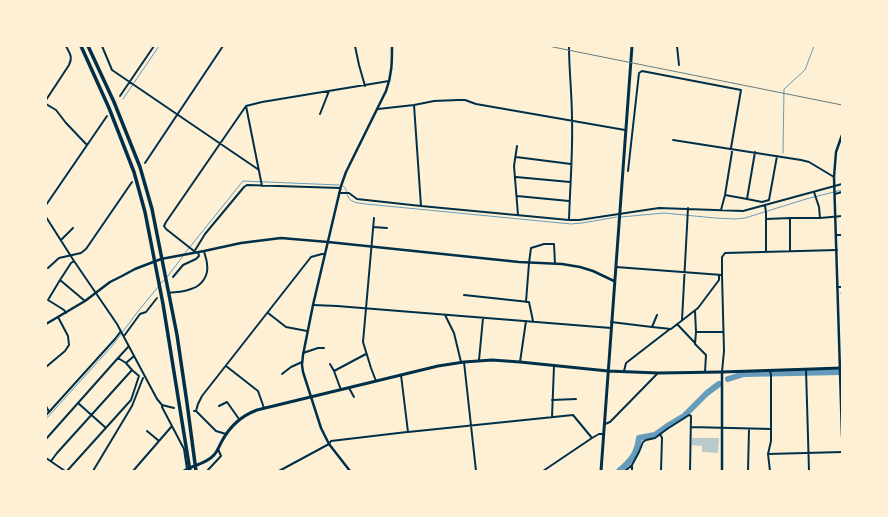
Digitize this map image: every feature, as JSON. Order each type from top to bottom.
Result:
[{"type":"highway","points":[[79,46],[86,57],[109,108],[134,172],[145,212],[164,312],[187,470]]},
{"type":"highway","points":[[89,46],[114,102],[140,167],[152,209],[177,335],[196,471]]},
{"type":"main road","points":[[601,471],[632,46]]},
{"type":"main road","points":[[187,470],[210,459],[218,450],[226,434],[239,419],[247,414],[264,408],[438,366],[463,362],[492,360],[608,371],[658,373],[841,368]]},
{"type":"street","points":[[46,100],[71,60],[71,56],[66,46]]},
{"type":"street","points":[[102,46],[112,70],[176,115],[259,170]]},
{"type":"street","points":[[120,96],[154,46]]},
{"type":"street","points":[[145,163],[223,46]]},
{"type":"street","points":[[356,46],[359,65],[365,86]]},
{"type":"street","points":[[350,471],[329,444],[321,428],[303,372],[302,362],[313,305],[340,188],[346,172],[378,109],[390,81],[392,69],[392,46]]},
{"type":"street","points":[[569,46],[572,121],[569,220]]},
{"type":"street","points":[[677,46],[679,65]]},
{"type":"street","points":[[628,171],[639,73],[642,71],[741,90],[725,195],[721,210]]},
{"type":"street","points":[[194,252],[164,226],[246,106],[262,102],[390,81]]},
{"type":"street","points":[[320,114],[329,91]]},
{"type":"street","points":[[378,109],[434,101],[465,100],[476,104],[626,130]]},
{"type":"street","points":[[46,104],[56,110],[87,145]]},
{"type":"street","points":[[414,105],[421,206]]},
{"type":"street","points":[[246,106],[262,186]]},
{"type":"street","points":[[46,205],[107,116]]},
{"type":"street","points":[[842,135],[836,152],[834,176],[842,436]]},
{"type":"street","points":[[673,140],[801,160],[808,162],[834,176]]},
{"type":"street","points":[[517,146],[514,166],[518,215]]},
{"type":"street","points":[[747,199],[755,152]]},
{"type":"street","points":[[725,195],[762,202],[769,200],[777,156]]},
{"type":"street","points":[[516,157],[571,164]]},
{"type":"street","points":[[515,176],[570,182]]},
{"type":"street","points":[[48,268],[59,258],[81,253],[86,249],[132,182]]},
{"type":"street","points":[[339,193],[349,193],[357,199],[579,220],[658,208],[743,211],[842,184]]},
{"type":"street","points":[[194,252],[205,234],[247,185],[340,188]]},
{"type":"street","points":[[814,192],[819,207],[820,218]]},
{"type":"street","points":[[835,194],[842,192]]},
{"type":"street","points":[[517,196],[569,201]]},
{"type":"street","points":[[765,205],[766,252]]},
{"type":"street","points":[[682,320],[688,208]]},
{"type":"street","points":[[766,219],[842,216]]},
{"type":"street","points":[[46,217],[124,336],[157,399],[162,405],[184,449],[187,470]]},
{"type":"street","points":[[374,218],[364,342],[366,354],[376,381]]},
{"type":"street","points":[[790,218],[790,251]]},
{"type":"street","points":[[373,227],[387,228]]},
{"type":"street","points":[[61,240],[73,228]]},
{"type":"street","points":[[836,235],[842,234]]},
{"type":"street","points":[[46,323],[85,301],[110,282],[135,269],[155,261],[241,243],[281,238],[580,267],[614,281]]},
{"type":"street","points":[[526,302],[531,248],[544,244],[554,244],[555,264]]},
{"type":"street","points":[[722,471],[722,372],[724,332],[721,275],[722,257],[725,253],[837,250]]},
{"type":"street","points":[[169,293],[191,289],[198,286],[204,279],[208,265],[204,251]]},
{"type":"street","points":[[173,277],[183,265],[199,256],[198,252]]},
{"type":"street","points":[[226,434],[216,431],[195,411],[202,396],[311,257],[325,254]]},
{"type":"street","points":[[66,313],[64,310],[47,299],[71,263],[74,261]]},
{"type":"street","points":[[616,267],[721,275]]},
{"type":"street","points":[[624,372],[626,363],[698,308],[719,280],[721,275]]},
{"type":"street","points":[[60,280],[85,301]]},
{"type":"street","points":[[837,288],[842,287]]},
{"type":"street","points":[[464,295],[529,302],[533,321]]},
{"type":"street","points":[[124,336],[140,314],[146,312],[156,298]]},
{"type":"street","points":[[313,305],[611,328]]},
{"type":"street","points":[[695,311],[695,344]]},
{"type":"street","points":[[268,313],[286,327],[308,331]]},
{"type":"street","points":[[445,315],[454,333],[463,362],[476,471]]},
{"type":"street","points":[[652,327],[657,315]]},
{"type":"street","points":[[46,367],[69,345],[68,336],[58,317]]},
{"type":"street","points":[[479,361],[483,318]]},
{"type":"street","points":[[520,362],[526,321]]},
{"type":"street","points":[[611,322],[671,329]]},
{"type":"street","points":[[677,324],[706,355],[705,372]]},
{"type":"street","points":[[46,415],[121,331]]},
{"type":"street","points":[[696,332],[724,332]]},
{"type":"street","points":[[46,439],[129,346]]},
{"type":"street","points":[[303,353],[318,348],[324,348]]},
{"type":"street","points":[[334,371],[366,354]]},
{"type":"street","points":[[126,363],[134,356]]},
{"type":"street","points":[[46,458],[61,470],[66,471],[131,400],[139,376],[126,363],[118,358]]},
{"type":"street","points":[[282,374],[291,367],[302,362]]},
{"type":"street","points":[[330,364],[342,390]]},
{"type":"street","points":[[552,417],[554,365]]},
{"type":"street","points":[[226,366],[258,391],[264,408]]},
{"type":"street","points":[[806,369],[809,471]]},
{"type":"street","points":[[51,461],[132,370]]},
{"type":"street","points":[[770,370],[771,441],[768,454],[770,471]]},
{"type":"street","points":[[604,424],[610,422],[658,373]]},
{"type":"street","points":[[401,375],[408,432]]},
{"type":"street","points":[[93,471],[132,406],[143,378]]},
{"type":"street","points":[[349,388],[354,398]]},
{"type":"street","points":[[552,400],[576,400]]},
{"type":"street","points":[[219,406],[227,402],[239,419]]},
{"type":"street","points":[[78,403],[106,428]]},
{"type":"street","points":[[162,405],[174,408]]},
{"type":"street","points":[[46,406],[49,412]]},
{"type":"street","points":[[279,471],[329,444],[331,441],[408,432],[573,415],[592,438]]},
{"type":"street","points":[[625,471],[632,465],[643,442],[655,438],[689,415],[691,416],[690,471]]},
{"type":"street","points":[[133,471],[172,426]]},
{"type":"street","points":[[691,428],[771,429]]},
{"type":"street","points":[[748,471],[749,429]]},
{"type":"street","points":[[147,431],[159,441]]},
{"type":"street","points":[[543,471],[592,438],[599,434],[604,434]]},
{"type":"street","points":[[660,434],[662,438],[661,471]]},
{"type":"street","points":[[207,471],[221,456],[218,450]]},
{"type":"street","points":[[768,454],[842,452]]},
{"type":"street","points":[[632,465],[632,471]]},
{"type":"shaded area","points":[[692,438],[719,438],[718,453],[702,452],[702,446],[692,445]]},
{"type":"waterway","points":[[123,99],[159,46]]},
{"type":"waterway","points":[[783,153],[784,89],[805,70],[814,46]]},
{"type":"waterway","points":[[185,253],[243,181],[339,185]]},
{"type":"waterway","points":[[343,186],[348,197],[352,201],[366,204],[571,224],[617,217]]},
{"type":"waterway","points":[[621,217],[664,213],[715,218],[745,218],[806,199],[842,190]]},
{"type":"waterway","points":[[167,277],[183,256]]},
{"type":"waterway","points":[[160,284],[165,279]]},
{"type":"waterway","points":[[46,419],[112,346],[158,287]]},
{"type":"waterway","points":[[728,379],[744,374],[842,372]]},
{"type":"waterway","points":[[619,471],[633,457],[639,438],[655,435],[684,416],[707,393],[719,384]]},
{"type":"railway","points":[[548,46],[842,105]]}]
